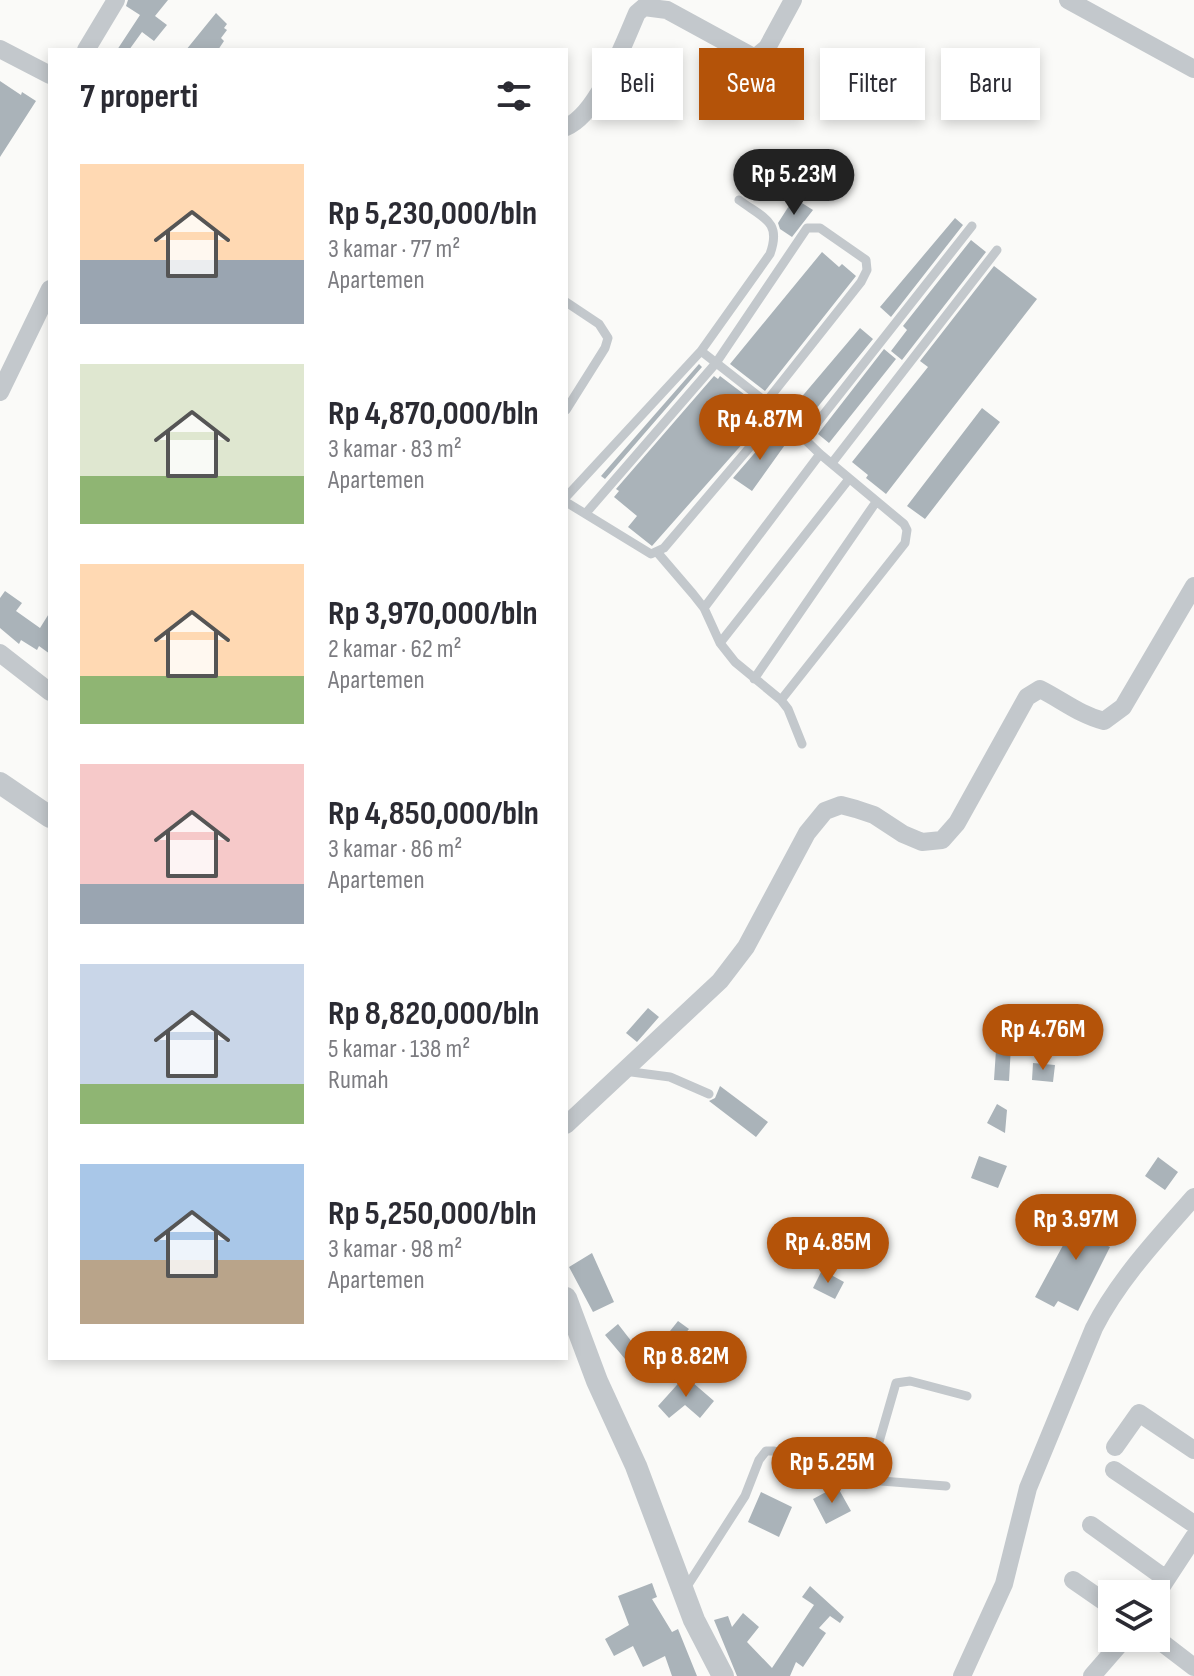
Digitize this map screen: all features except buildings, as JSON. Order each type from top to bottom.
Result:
[{"type":"street","points":[[87,48],[116,0]]},
{"type":"street","points":[[568,126],[583,117],[637,13],[644,7],[667,10],[755,58],[767,48],[793,0]]},
{"type":"street","points":[[1068,0],[1194,69]]},
{"type":"street","points":[[0,49],[48,74]]},
{"type":"street","points":[[0,392],[48,293]]},
{"type":"street","points":[[568,1123],[720,981],[746,947],[807,833],[825,811],[841,805],[874,815],[922,842],[942,840],[957,823],[1027,697],[1040,689],[1083,715],[1104,721],[1123,707],[1194,586]]},
{"type":"street","points":[[0,653],[48,690]]},
{"type":"street","points":[[0,783],[48,810]]},
{"type":"street","points":[[962,1676],[1004,1584],[1028,1488],[1094,1328],[1103,1310],[1150,1247],[1194,1197]]},
{"type":"street","points":[[568,1303],[597,1381],[636,1466],[683,1593],[723,1676]]},
{"type":"street","points":[[1115,1447],[1139,1413],[1194,1450]]},
{"type":"street","points":[[1114,1470],[1194,1524]]},
{"type":"street","points":[[1091,1525],[1153,1580]]},
{"type":"street","points":[[1166,1580],[1194,1537]]},
{"type":"street","points":[[1073,1580],[1098,1597]]},
{"type":"street","points":[[1170,1649],[1189,1665]]},
{"type":"street","points":[[1092,1676],[1113,1652]]},
{"type":"lane","points":[[568,497],[701,351],[770,254],[776,238],[769,222],[739,200]]},
{"type":"lane","points":[[805,438],[972,226]]},
{"type":"lane","points":[[586,513],[716,363],[807,228],[820,228],[866,260],[867,270],[861,282],[766,402]]},
{"type":"lane","points":[[832,463],[997,250]]},
{"type":"lane","points":[[568,303],[599,324],[608,338],[605,348],[568,407]]},
{"type":"lane","points":[[701,351],[766,402],[820,454],[904,524],[907,530],[905,543],[781,700]]},
{"type":"lane","points":[[568,500],[636,547],[651,554],[657,552],[664,548],[778,414]]},
{"type":"lane","points":[[704,608],[820,454]]},
{"type":"lane","points":[[720,643],[849,479]]},
{"type":"lane","points":[[754,679],[876,502]]},
{"type":"lane","points":[[657,552],[704,608],[720,643],[754,679],[781,700],[793,718],[802,744]]},
{"type":"lane","points":[[624,1071],[670,1077],[709,1094]]},
{"type":"lane","points":[[868,1480],[896,1383],[910,1381],[967,1396]]},
{"type":"lane","points":[[683,1593],[737,1509],[766,1451],[868,1480],[946,1486]]}]
